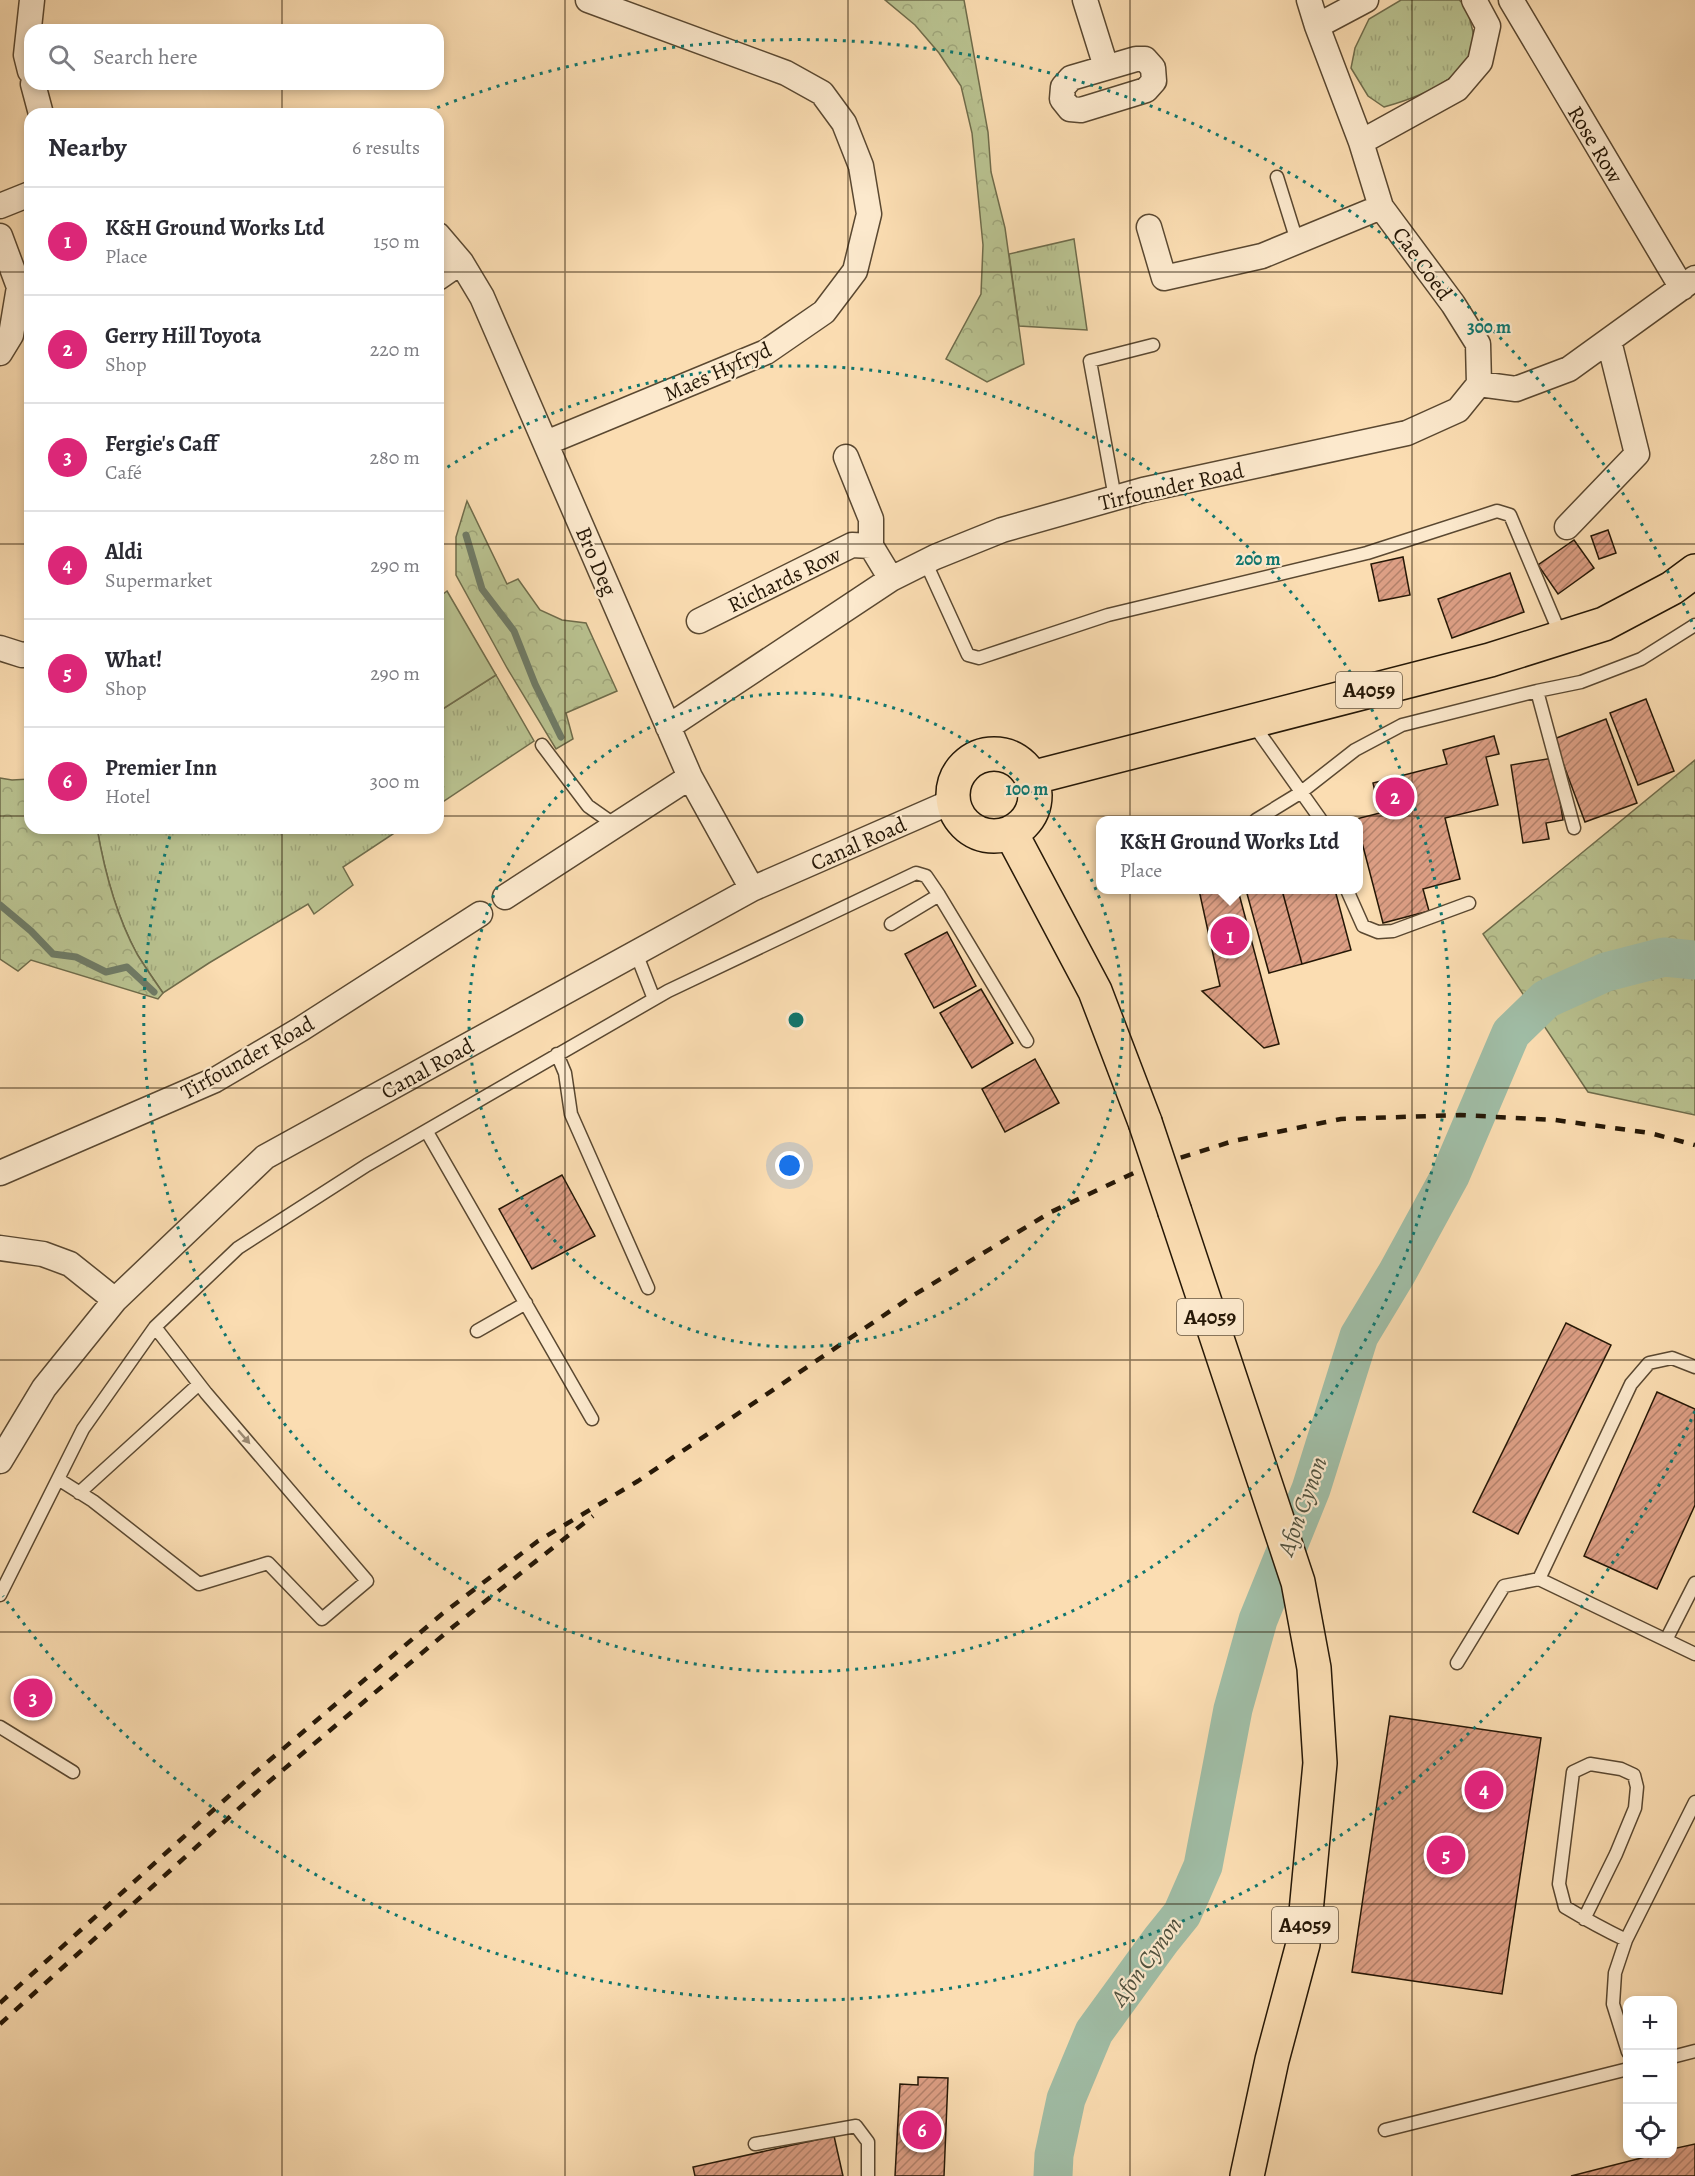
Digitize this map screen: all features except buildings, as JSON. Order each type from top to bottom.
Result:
[{"type":"main road","name":"A4059","points":[[1031,778],[1490,660],[1604,624],[1672,588],[1695,571]]},
{"type":"main road","points":[[989,754],[1014,759],[1031,778],[1035,791],[1030,816],[1022,826],[1011,833],[999,836],[986,836],[974,832],[964,824],[953,801],[953,788],[966,765],[989,754]]},
{"type":"main road","name":"A4059","points":[[1011,833],[1095,991],[1145,1122],[1298,1582],[1314,1668],[1320,1763],[1303,1944],[1272,2060],[1247,2176]]},
{"type":"street","points":[[29,24],[32,0]]},
{"type":"street","name":"Maes Hyfryd","points":[[546,442],[766,352],[825,312],[855,271],[869,214],[861,166],[844,123],[822,93],[786,73],[614,5],[588,0]]},
{"type":"street","points":[[1085,0],[1106,67]]},
{"type":"street","name":"Cae Coed","points":[[1310,0],[1317,26],[1361,142],[1381,207],[1453,304],[1478,344],[1479,384]]},
{"type":"street","points":[[1317,26],[1366,0]]},
{"type":"street","points":[[1361,142],[1457,89],[1480,62],[1488,26],[1474,0]]},
{"type":"street","name":"Rose Row","points":[[1511,0],[1688,283]]},
{"type":"street","points":[[35,90],[39,108]]},
{"type":"street","points":[[0,206],[24,196]]},
{"type":"street","points":[[1149,227],[1164,278],[1262,256],[1381,207]]},
{"type":"street","points":[[0,236],[19,286],[11,335],[0,353]]},
{"type":"street","name":"Bro Deg","points":[[444,242],[461,262],[482,297],[690,777],[753,889]]},
{"type":"street","points":[[444,274],[461,262]]},
{"type":"street","points":[[1479,384],[1516,389],[1569,369],[1688,283]]},
{"type":"street","points":[[1567,527],[1637,454],[1609,341]]},
{"type":"street","name":"Tirfounder Road","points":[[668,727],[891,579],[926,561],[1002,530],[1115,498],[1407,433],[1458,410],[1479,384]]},
{"type":"street","points":[[846,457],[871,519],[871,546],[891,579]]},
{"type":"street","name":"Richards Row","points":[[699,621],[852,545],[871,546]]},
{"type":"street","points":[[0,648],[24,655]]},
{"type":"street","points":[[505,897],[690,777]]},
{"type":"street","name":"Canal Road","points":[[0,1461],[44,1388],[115,1300],[265,1157],[753,889],[953,801]]},
{"type":"street","name":"Tirfounder Road","points":[[0,1173],[215,1080],[301,1029],[480,914]]},
{"type":"street","points":[[0,1248],[43,1254],[70,1264],[115,1300]]},
{"type":"lane","points":[[1277,177],[1297,242]]},
{"type":"lane","points":[[1115,498],[1090,361],[1153,345]]},
{"type":"lane","points":[[926,561],[968,654],[979,657],[1108,615],[1367,553],[1497,511],[1510,515],[1562,637]]},
{"type":"lane","points":[[1263,816],[1300,793],[1355,750],[1402,725],[1581,682],[1641,658],[1695,626]]},
{"type":"lane","points":[[1537,691],[1574,828]]},
{"type":"lane","points":[[1251,720],[1318,816]]},
{"type":"lane","points":[[542,745],[588,806],[615,825]]},
{"type":"lane","points":[[0,1596],[82,1429],[155,1327],[238,1248],[367,1165],[654,999],[916,873],[926,876],[939,894],[1027,1041]]},
{"type":"lane","points":[[891,924],[939,894]]},
{"type":"lane","points":[[1349,894],[1363,926],[1378,932],[1393,932],[1469,903]]},
{"type":"lane","points":[[636,953],[654,999]]},
{"type":"lane","points":[[557,1054],[566,1073],[571,1114],[648,1288]]},
{"type":"lane","points":[[427,1131],[592,1419]]},
{"type":"lane","points":[[477,1331],[526,1303]]},
{"type":"lane","points":[[58,1479],[93,1501],[199,1584],[268,1563],[322,1619],[367,1581],[202,1389],[155,1327]]},
{"type":"lane","points":[[1539,1579],[1631,1384],[1649,1364],[1672,1358],[1695,1367]]},
{"type":"lane","points":[[79,1493],[202,1389]]},
{"type":"lane","points":[[1457,1663],[1503,1586],[1539,1579],[1695,1654]]},
{"type":"lane","points":[[1666,1640],[1695,1583]]},
{"type":"lane","points":[[0,1727],[73,1772]]},
{"type":"lane","points":[[1584,1919],[1616,1854],[1635,1808],[1637,1787],[1634,1775],[1621,1768],[1590,1764],[1573,1772],[1559,1884],[1564,1906],[1584,1919],[1626,1940]]},
{"type":"lane","points":[[1627,2050],[1613,2004],[1615,1973],[1626,1940],[1695,1802]]},
{"type":"lane","points":[[1677,2056],[1695,2051]]},
{"type":"lane","points":[[1384,2130],[1623,2069]]},
{"type":"lane","points":[[755,2144],[856,2126],[868,2142],[868,2176]]},
{"type":"green space","points":[[885,0],[964,0],[988,132],[991,172],[1005,228],[1024,364],[987,382],[946,359],[981,294],[983,245],[972,133],[961,86],[939,53],[915,25]]},
{"type":"green space","points":[[1401,0],[1459,0],[1468,14],[1473,41],[1469,56],[1460,69],[1447,80],[1415,97],[1384,107],[1368,96],[1351,68],[1355,48],[1369,19]]},
{"type":"green space","points":[[1074,239],[1087,330],[1019,326],[1009,254]]},
{"type":"green space","points":[[467,501],[507,584],[518,579],[540,610],[562,620],[586,623],[617,691],[566,713],[573,739],[556,749],[507,668],[456,575],[456,537]]},
{"type":"green space","points":[[447,591],[496,675],[444,708],[444,593]]},
{"type":"green space","points":[[496,675],[534,741],[444,801],[444,708]]},
{"type":"green space","points":[[1695,760],[1695,1115],[1588,1092],[1483,934]]},
{"type":"green space","points":[[0,778],[24,779],[24,834],[98,834],[117,909],[137,954],[163,993],[158,999],[31,960],[18,971],[0,959]]},
{"type":"green space","points":[[98,834],[393,834],[343,867],[353,885],[314,914],[308,904],[163,993],[130,940],[117,909]]},
{"type":"waterway","points":[[466,535],[482,589],[514,631],[535,684],[561,737]]},
{"type":"waterway","points":[[0,905],[31,931],[53,954],[76,957],[106,972],[127,967],[154,992]]},
{"type":"waterway","name":"Afon Cynon","points":[[1053,2176],[1054,2155],[1066,2099],[1094,2032],[1182,1914],[1203,1866],[1233,1709],[1258,1620],[1311,1489],[1359,1336],[1397,1273],[1450,1176],[1511,1033],[1546,999],[1606,972],[1664,957],[1695,960]]},
{"type":"railway","points":[[0,2003],[251,1776],[442,1614],[538,1541],[638,1481],[914,1295],[1051,1212],[1136,1172],[1233,1141],[1341,1119],[1460,1115],[1555,1120],[1650,1133],[1695,1145]]},
{"type":"railway","points":[[0,2024],[265,1785],[454,1626],[593,1516]]},
{"type":"place","name":"Gerry Hill Toyota","points":[[1395,797]]},
{"type":"place","name":"K&H Ground Works Ltd","points":[[1230,936]]},
{"type":"place","name":"Fergie's Caff","points":[[33,1698]]},
{"type":"place","name":"Aldi","points":[[1484,1790]]},
{"type":"place","name":"What!","points":[[1446,1855]]},
{"type":"place","name":"Premier Inn","points":[[922,2130]]}]
